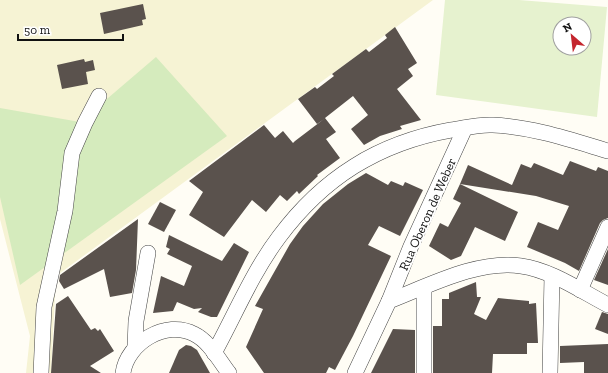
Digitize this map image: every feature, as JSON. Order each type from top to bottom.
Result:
[{"type":"street","points":[[41,373],[44,307],[65,211],[72,153],[98,96]]},
{"type":"street","points":[[214,354],[263,262],[278,238],[312,198],[330,182],[357,164],[383,151],[427,135],[465,128],[494,125],[531,130],[608,151]]},
{"type":"street","name":"Rua Oberon de Weber","points":[[355,373],[465,128]]},
{"type":"street","points":[[580,290],[608,227]]},
{"type":"street","points":[[135,347],[136,320],[148,253]]},
{"type":"street","points":[[389,300],[491,265],[523,266],[552,276],[608,305]]},
{"type":"street","points":[[550,373],[552,276]]},
{"type":"street","points":[[424,288],[424,373]]},
{"type":"street","points":[[123,373],[128,357],[135,347],[144,339],[155,333],[173,329],[185,330],[201,338],[229,373]]},
{"type":"shaded area","points":[[0,0],[433,0],[56,276],[51,373],[26,373],[30,336],[0,219]]},
{"type":"green space","points":[[445,0],[519,0],[607,7],[597,117],[436,95]]},
{"type":"green space","points":[[156,57],[227,136],[20,285],[0,197],[0,108],[80,122]]},
{"type":"building","points":[[143,4],[146,19],[142,20],[143,25],[104,34],[100,13]]},
{"type":"building","points":[[395,27],[417,63],[408,69],[413,76],[397,89],[421,120],[400,126],[402,129],[380,136],[364,145],[351,129],[368,115],[353,96],[325,118],[336,132],[326,139],[340,158],[317,175],[318,176],[299,194],[297,191],[287,201],[280,195],[266,212],[252,200],[224,237],[189,215],[203,192],[189,181],[264,125],[275,138],[283,131],[293,143],[324,119],[317,124],[298,99],[315,87],[317,89],[334,76],[332,74],[366,49],[369,52],[387,38],[385,35]]},
{"type":"building","points":[[84,59],[85,62],[93,60],[95,70],[86,72],[88,84],[62,89],[57,65]]},
{"type":"building","points":[[570,161],[596,171],[598,167],[608,171],[608,218],[600,223],[579,271],[565,263],[527,247],[538,222],[558,230],[569,206],[536,196],[460,184],[468,165],[512,185],[521,164],[531,168],[534,163],[563,175]]},
{"type":"building","points":[[366,173],[388,185],[391,181],[403,186],[405,182],[423,190],[400,236],[379,226],[368,245],[391,256],[353,336],[335,370],[329,367],[326,373],[264,373],[246,347],[263,309],[255,306],[290,244],[303,226],[323,204],[348,184]]},
{"type":"building","points":[[460,184],[518,212],[505,241],[475,227],[461,256],[451,260],[429,246],[440,223],[448,227],[461,203],[453,199]]},
{"type":"building","points":[[160,202],[176,210],[164,232],[148,224]]},
{"type":"building","points":[[138,219],[136,270],[132,293],[110,297],[104,269],[64,289],[59,281],[60,275]]},
{"type":"building","points":[[169,235],[222,261],[234,243],[249,252],[217,317],[211,317],[198,312],[202,308],[194,309],[177,302],[173,311],[153,313],[161,276],[184,286],[192,266],[167,254],[170,249],[166,247]]},
{"type":"building","points":[[608,249],[608,285],[594,280]]},
{"type":"building","points":[[476,282],[477,297],[481,297],[474,314],[486,320],[498,298],[529,301],[529,304],[536,303],[538,343],[527,343],[527,354],[493,354],[492,373],[433,373],[433,326],[442,326],[442,299],[449,299],[449,293]]},
{"type":"building","points":[[68,296],[91,330],[95,328],[98,331],[100,329],[114,351],[90,366],[101,373],[51,373],[56,304]]},
{"type":"building","points":[[602,312],[608,314],[608,334],[595,329]]},
{"type":"building","points":[[393,329],[415,330],[415,373],[371,373]]},
{"type":"building","points":[[608,344],[608,373],[584,373],[584,362],[560,363],[560,346]]},
{"type":"building","points":[[186,345],[197,350],[210,373],[169,373],[179,350]]}]
